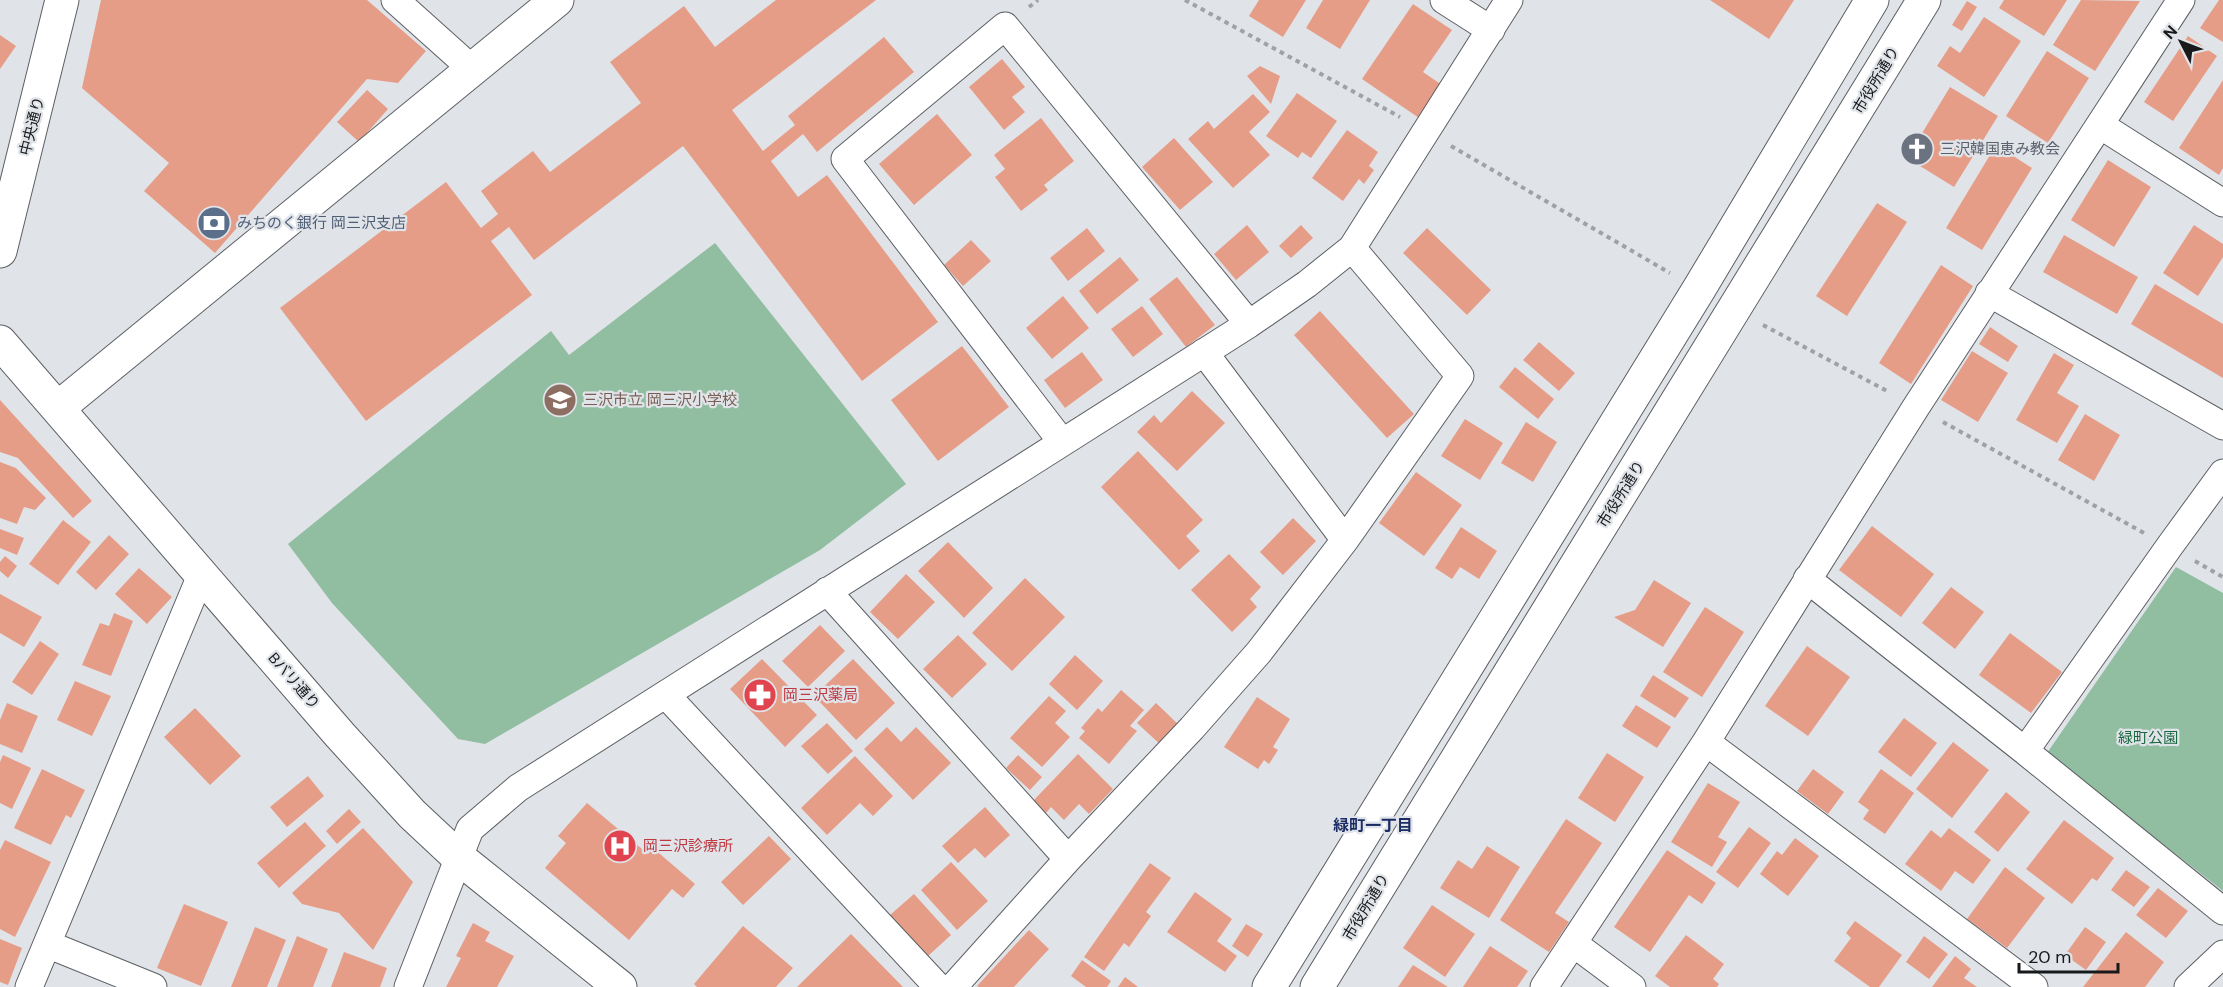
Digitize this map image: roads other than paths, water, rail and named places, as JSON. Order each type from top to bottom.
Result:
[{"type":"street","name":"中央通り","points":[[0,251],[62,0]]},
{"type":"street","points":[[395,0],[472,69]]},
{"type":"street","points":[[58,408],[557,0]]},
{"type":"street","points":[[1444,0],[1491,30]]},
{"type":"street","points":[[408,987],[470,829],[518,788],[1249,324],[1307,284],[1352,248],[1509,0]]},
{"type":"street","points":[[1269,987],[1699,289],[1872,0]]},
{"type":"street","name":"市役所通り","points":[[1317,987],[1924,0]]},
{"type":"street","points":[[1544,987],[1706,742],[1916,407],[2181,0]]},
{"type":"street","points":[[1062,442],[844,159],[1005,26],[1249,324]]},
{"type":"street","points":[[2100,125],[2223,203]]},
{"type":"street","points":[[953,987],[1259,652],[1345,540],[1460,376],[1352,248]]},
{"type":"street","points":[[1989,293],[2223,426]]},
{"type":"street","name":"Bバリ通り","points":[[0,342],[340,735],[412,814],[458,857],[620,987]]},
{"type":"street","points":[[1204,352],[1345,540]]},
{"type":"street","points":[[2025,751],[2223,473]]},
{"type":"street","points":[[29,987],[202,573]]},
{"type":"street","points":[[1807,579],[2223,911]]},
{"type":"street","points":[[827,591],[1068,859]]},
{"type":"street","points":[[666,695],[938,987]]},
{"type":"street","points":[[1706,742],[2034,987]]},
{"type":"street","points":[[1573,943],[1632,987]]},
{"type":"street","points":[[47,944],[153,987]]},
{"type":"street","points":[[2188,987],[2223,954]]},
{"type":"place","name":"三沢韓国恵み教会","points":[[1917,149]]},
{"type":"place","name":"みちのく銀行 岡三沢支店","points":[[214,223]]},
{"type":"place","name":"三沢市立 岡三沢小学校","points":[[560,400]]},
{"type":"place","name":"岡三沢薬局","points":[[760,695]]},
{"type":"place","name":"岡三沢診療所","points":[[620,846]]},
{"type":"district","name":"緑町一丁目","points":[[1373,825]]},
{"type":"park label","name":"緑町公園","points":[[2148,738]]}]
